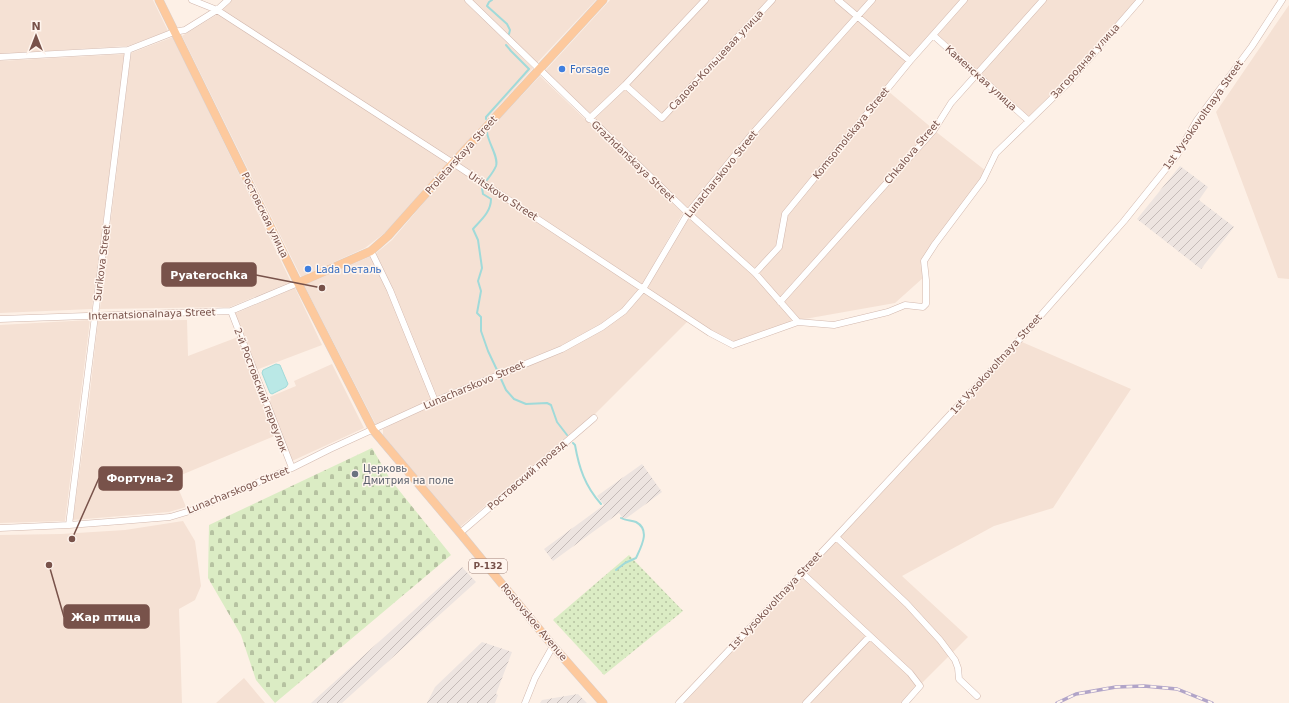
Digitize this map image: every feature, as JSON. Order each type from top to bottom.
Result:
[{"type":"main road","name":"Ростовская улица","points":[[159,0],[298,283],[373,430]]},
{"type":"main road","name":"Proletarskaya Street","points":[[298,283],[371,251],[388,236],[452,163],[603,0]]},
{"type":"main road","name":"Rostovskoe Avenue","points":[[373,430],[553,646],[603,703]]},
{"type":"street","name":"Uritskovo Street","points":[[192,0],[217,10],[710,333],[734,345],[798,322]]},
{"type":"street","points":[[0,57],[128,50],[174,32],[185,30],[217,10],[228,0]]},
{"type":"street","name":"Grazhdanskaya Street","points":[[468,0],[589,119],[688,213],[755,273],[798,322]]},
{"type":"street","points":[[589,119],[625,85],[706,0]]},
{"type":"street","name":"Садово-Кольцевая улица","points":[[625,85],[662,118],[772,0]]},
{"type":"street","points":[[838,0],[910,61]]},
{"type":"street","name":"Lunacharskovo Street","points":[[373,430],[435,401],[562,349],[602,327],[624,311],[643,289],[688,213],[753,133],[872,0]]},
{"type":"street","name":"Komsomolskaya Street","points":[[755,273],[779,248],[785,214],[910,61],[964,0]]},
{"type":"street","name":"Chkalova Street","points":[[780,302],[934,130],[951,103],[1043,0]]},
{"type":"street","name":"Загородная улица","points":[[798,322],[834,325],[888,312],[905,304],[923,307],[926,304],[924,261],[983,180],[996,153],[1068,83],[1140,0]]},
{"type":"street","name":"1st Vysokovoltnaya Street","points":[[679,703],[1012,348],[1124,220],[1177,155],[1197,120],[1252,46],[1282,0]]},
{"type":"street","name":"Каменская улица","points":[[933,35],[1029,121]]},
{"type":"street","name":"Surikova Street","points":[[69,525],[128,50]]},
{"type":"street","points":[[371,251],[390,290],[435,401]]},
{"type":"street","name":"Internatsionalnaya Street","points":[[0,319],[231,311],[298,283]]},
{"type":"street","name":"2-й Ростовский переулок","points":[[231,311],[292,468]]},
{"type":"street","name":"Ростовский проезд","points":[[460,533],[594,418]]},
{"type":"street","name":"Lunacharskogo Street","points":[[0,528],[69,525],[170,517],[190,511],[292,468],[373,430]]},
{"type":"street","points":[[836,537],[908,604],[940,640],[955,660],[958,668],[959,679],[977,696]]},
{"type":"street","points":[[802,573],[910,673],[920,686],[905,703]]},
{"type":"street","points":[[806,703],[870,636]]},
{"type":"street","points":[[525,703],[535,678],[553,646]]},
{"type":"shaded area","points":[[0,0],[153,0],[168,31],[128,46],[0,54]]},
{"type":"shaded area","points":[[232,0],[464,0],[533,68],[451,159],[221,10]]},
{"type":"shaded area","points":[[472,0],[596,0],[536,64]]},
{"type":"shaded area","points":[[610,0],[835,0],[854,17],[688,210],[545,71]]},
{"type":"shaded area","points":[[842,0],[869,0],[857,14]]},
{"type":"shaded area","points":[[875,0],[961,0],[910,58],[860,17]]},
{"type":"shaded area","points":[[966,0],[1040,0],[976,71],[936,35]]},
{"type":"shaded area","points":[[1044,0],[1138,0],[1067,82],[1030,119],[979,74]]},
{"type":"shaded area","points":[[1289,5],[1289,279],[1278,278],[1216,112]]},
{"type":"shaded area","points":[[218,14],[448,162],[386,232],[365,248],[301,277],[182,36]]},
{"type":"shaded area","points":[[858,20],[907,62],[783,213],[778,246],[756,270],[691,213],[755,135]]},
{"type":"shaded area","points":[[173,37],[291,282],[230,307],[100,309],[131,53]]},
{"type":"shaded area","points":[[125,54],[92,309],[0,313],[0,61]]},
{"type":"shaded area","points":[[540,76],[683,213],[642,285],[458,163]]},
{"type":"shaded area","points":[[888,91],[933,129],[780,299],[758,273],[780,249],[786,214]]},
{"type":"shaded area","points":[[935,131],[986,171],[923,260],[924,277],[895,303],[799,320],[782,301]]},
{"type":"shaded area","points":[[1180,166],[1208,187],[1199,200],[1234,227],[1201,269],[1137,219]]},
{"type":"shaded area","points":[[454,167],[639,289],[622,309],[601,325],[561,346],[435,397],[375,254],[392,240]]},
{"type":"shaded area","points":[[688,217],[753,275],[794,321],[733,342],[711,331],[647,288]]},
{"type":"shaded area","points":[[371,256],[388,291],[432,399],[376,425],[304,285]]},
{"type":"shaded area","points":[[295,288],[322,345],[256,370],[234,314]]},
{"type":"shaded area","points":[[644,292],[688,321],[592,417],[460,527],[383,435],[383,429],[435,403],[563,351],[626,312]]},
{"type":"shaded area","points":[[90,320],[65,521],[0,523],[0,325]]},
{"type":"shaded area","points":[[187,320],[188,356],[238,337],[277,435],[174,478],[186,507],[169,512],[73,520],[98,321]]},
{"type":"shaded area","points":[[1022,342],[1131,389],[1053,508],[994,526],[902,576],[968,637],[921,684],[806,574]]},
{"type":"shaded area","points":[[332,364],[364,428],[292,461],[267,398],[296,386],[294,381]]},
{"type":"shaded area","points":[[642,464],[662,492],[624,520],[619,513],[553,561],[544,549],[604,505],[597,496]]},
{"type":"shaded area","points":[[183,521],[195,541],[201,586],[195,600],[179,609],[182,703],[0,703],[0,535],[61,534],[125,530]]},
{"type":"shaded area","points":[[462,567],[476,582],[342,703],[311,703]]},
{"type":"shaded area","points":[[803,576],[868,637],[804,703],[684,703]]},
{"type":"shaded area","points":[[870,639],[909,675],[917,686],[902,703],[809,703]]},
{"type":"shaded area","points":[[482,642],[512,652],[496,694],[498,695],[495,703],[427,703],[435,687]]},
{"type":"shaded area","points":[[244,678],[265,703],[216,703]]},
{"type":"shaded area","points":[[578,694],[587,703],[540,703],[542,700]]},
{"type":"green space","points":[[372,448],[390,479],[451,555],[275,703],[256,680],[241,635],[208,578],[209,525]]},
{"type":"green space","points":[[629,555],[683,611],[604,675],[553,620]]},
{"type":"water","points":[[276,364],[280,365],[288,384],[286,387],[272,394],[270,393],[262,373],[263,370]]},
{"type":"waterway","points":[[492,0],[487,6],[507,24],[510,30],[509,34]]},
{"type":"waterway","points":[[486,119],[486,117],[529,69],[506,45]]},
{"type":"waterway","points":[[487,132],[497,162],[494,170],[487,180]]},
{"type":"waterway","points":[[482,188],[483,194],[491,199],[491,204],[482,219],[473,229],[478,240],[482,268],[478,281],[481,291],[477,313],[481,317],[481,331],[497,370]]},
{"type":"waterway","points":[[501,379],[506,390],[514,399],[526,404],[547,403],[551,405],[557,422],[567,435]]},
{"type":"waterway","points":[[573,443],[575,445],[578,461],[587,483],[601,504]]},
{"type":"waterway","points":[[616,570],[625,563],[636,558],[644,539],[641,525],[621,518]]},
{"type":"railway","points":[[1057,703],[1076,694],[1116,687],[1144,686],[1177,689],[1212,703]]},
{"type":"place","name":"Forsage","points":[[562,69]]},
{"type":"place","name":"Lada Dеталь","points":[[308,269]]},
{"type":"place","name":"Pyaterochka","points":[[322,288]]},
{"type":"place","name":"Церковь Дмитрия на поле","points":[[355,474]]},
{"type":"place","name":"Фортуна-2","points":[[72,539]]},
{"type":"place","name":"Жар птица","points":[[49,565]]}]
